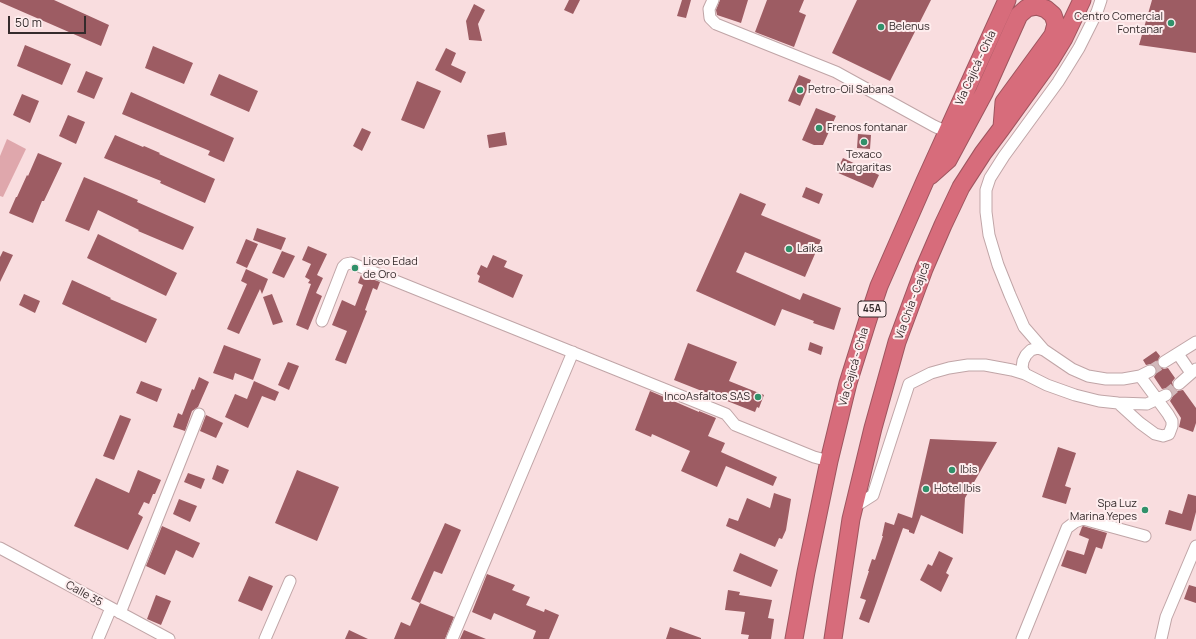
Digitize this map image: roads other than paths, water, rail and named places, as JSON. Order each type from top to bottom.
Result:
[{"type":"highway","name":"Vía Cajicá - Chía","points":[[794,639],[829,461],[848,383],[879,286],[1007,0]]},
{"type":"highway","name":"Vía Chía - Cajicá","points":[[837,637],[851,519],[872,428],[897,342],[924,270],[961,187],[982,153],[1002,129],[1050,61],[1064,38],[1082,0]]},
{"type":"highway","points":[[925,181],[948,160],[984,93],[1019,16],[1027,8],[1037,6],[1046,9],[1053,15],[1056,24],[1053,35],[1004,102],[1002,129]]},
{"type":"street","points":[[713,0],[709,9],[710,18],[716,24],[836,72],[947,132]]},
{"type":"street","points":[[1101,0],[1097,12],[1079,48],[1058,82],[1004,156],[990,178],[986,190],[986,212],[989,236],[998,266],[1024,327],[1044,350],[1072,369],[1088,376],[1106,379],[1123,379],[1145,373],[1162,398],[1172,421],[1169,434],[1163,436],[1155,434],[1140,423],[1118,403]]},
{"type":"street","points":[[322,321],[343,267],[350,262],[726,414],[735,425],[814,457],[829,461]]},
{"type":"street","points":[[1164,362],[1196,342]]},
{"type":"street","points":[[1025,374],[1022,368],[1026,354],[1031,350],[1038,348],[1044,350]]},
{"type":"street","points":[[452,639],[573,352]]},
{"type":"street","points":[[1178,354],[1193,371],[1179,384]]},
{"type":"street","points":[[854,508],[872,495],[909,384],[931,373],[968,365],[985,365],[1025,374],[1047,385],[1075,395],[1099,401],[1147,404],[1162,398]]},
{"type":"street","points":[[98,639],[115,611],[199,414]]},
{"type":"street","points":[[1022,639],[1067,528],[1075,522],[1084,519],[1145,536]]},
{"type":"street","points":[[1161,639],[1166,617],[1196,546]]},
{"type":"street","name":"Calle 35","points":[[0,548],[169,639]]},
{"type":"street","points":[[265,639],[290,581]]},
{"type":"tunnel","points":[[1150,371],[1164,362]]},
{"type":"tunnel","points":[[1166,395],[1179,384]]},
{"type":"place","name":"Centro Comercial Fontanar","points":[[1171,23]]},
{"type":"place","name":"Belenus","points":[[881,27]]},
{"type":"place","name":"Petro-Oil Sabana","points":[[800,90]]},
{"type":"place","name":"Frenos fontanar","points":[[819,128]]},
{"type":"place","name":"Texaco Margaritas","points":[[864,142]]},
{"type":"place","name":"Laika","points":[[789,249]]},
{"type":"place","name":"Liceo Edad de Oro","points":[[355,268]]},
{"type":"place","name":"IncoAsfaltos SAS","points":[[758,397]]},
{"type":"place","name":"Ibis","points":[[952,470]]},
{"type":"place","name":"Hotel Ibis","points":[[926,489]]},
{"type":"place","name":"Spa Luz Marina Yepes","points":[[1145,510]]}]
